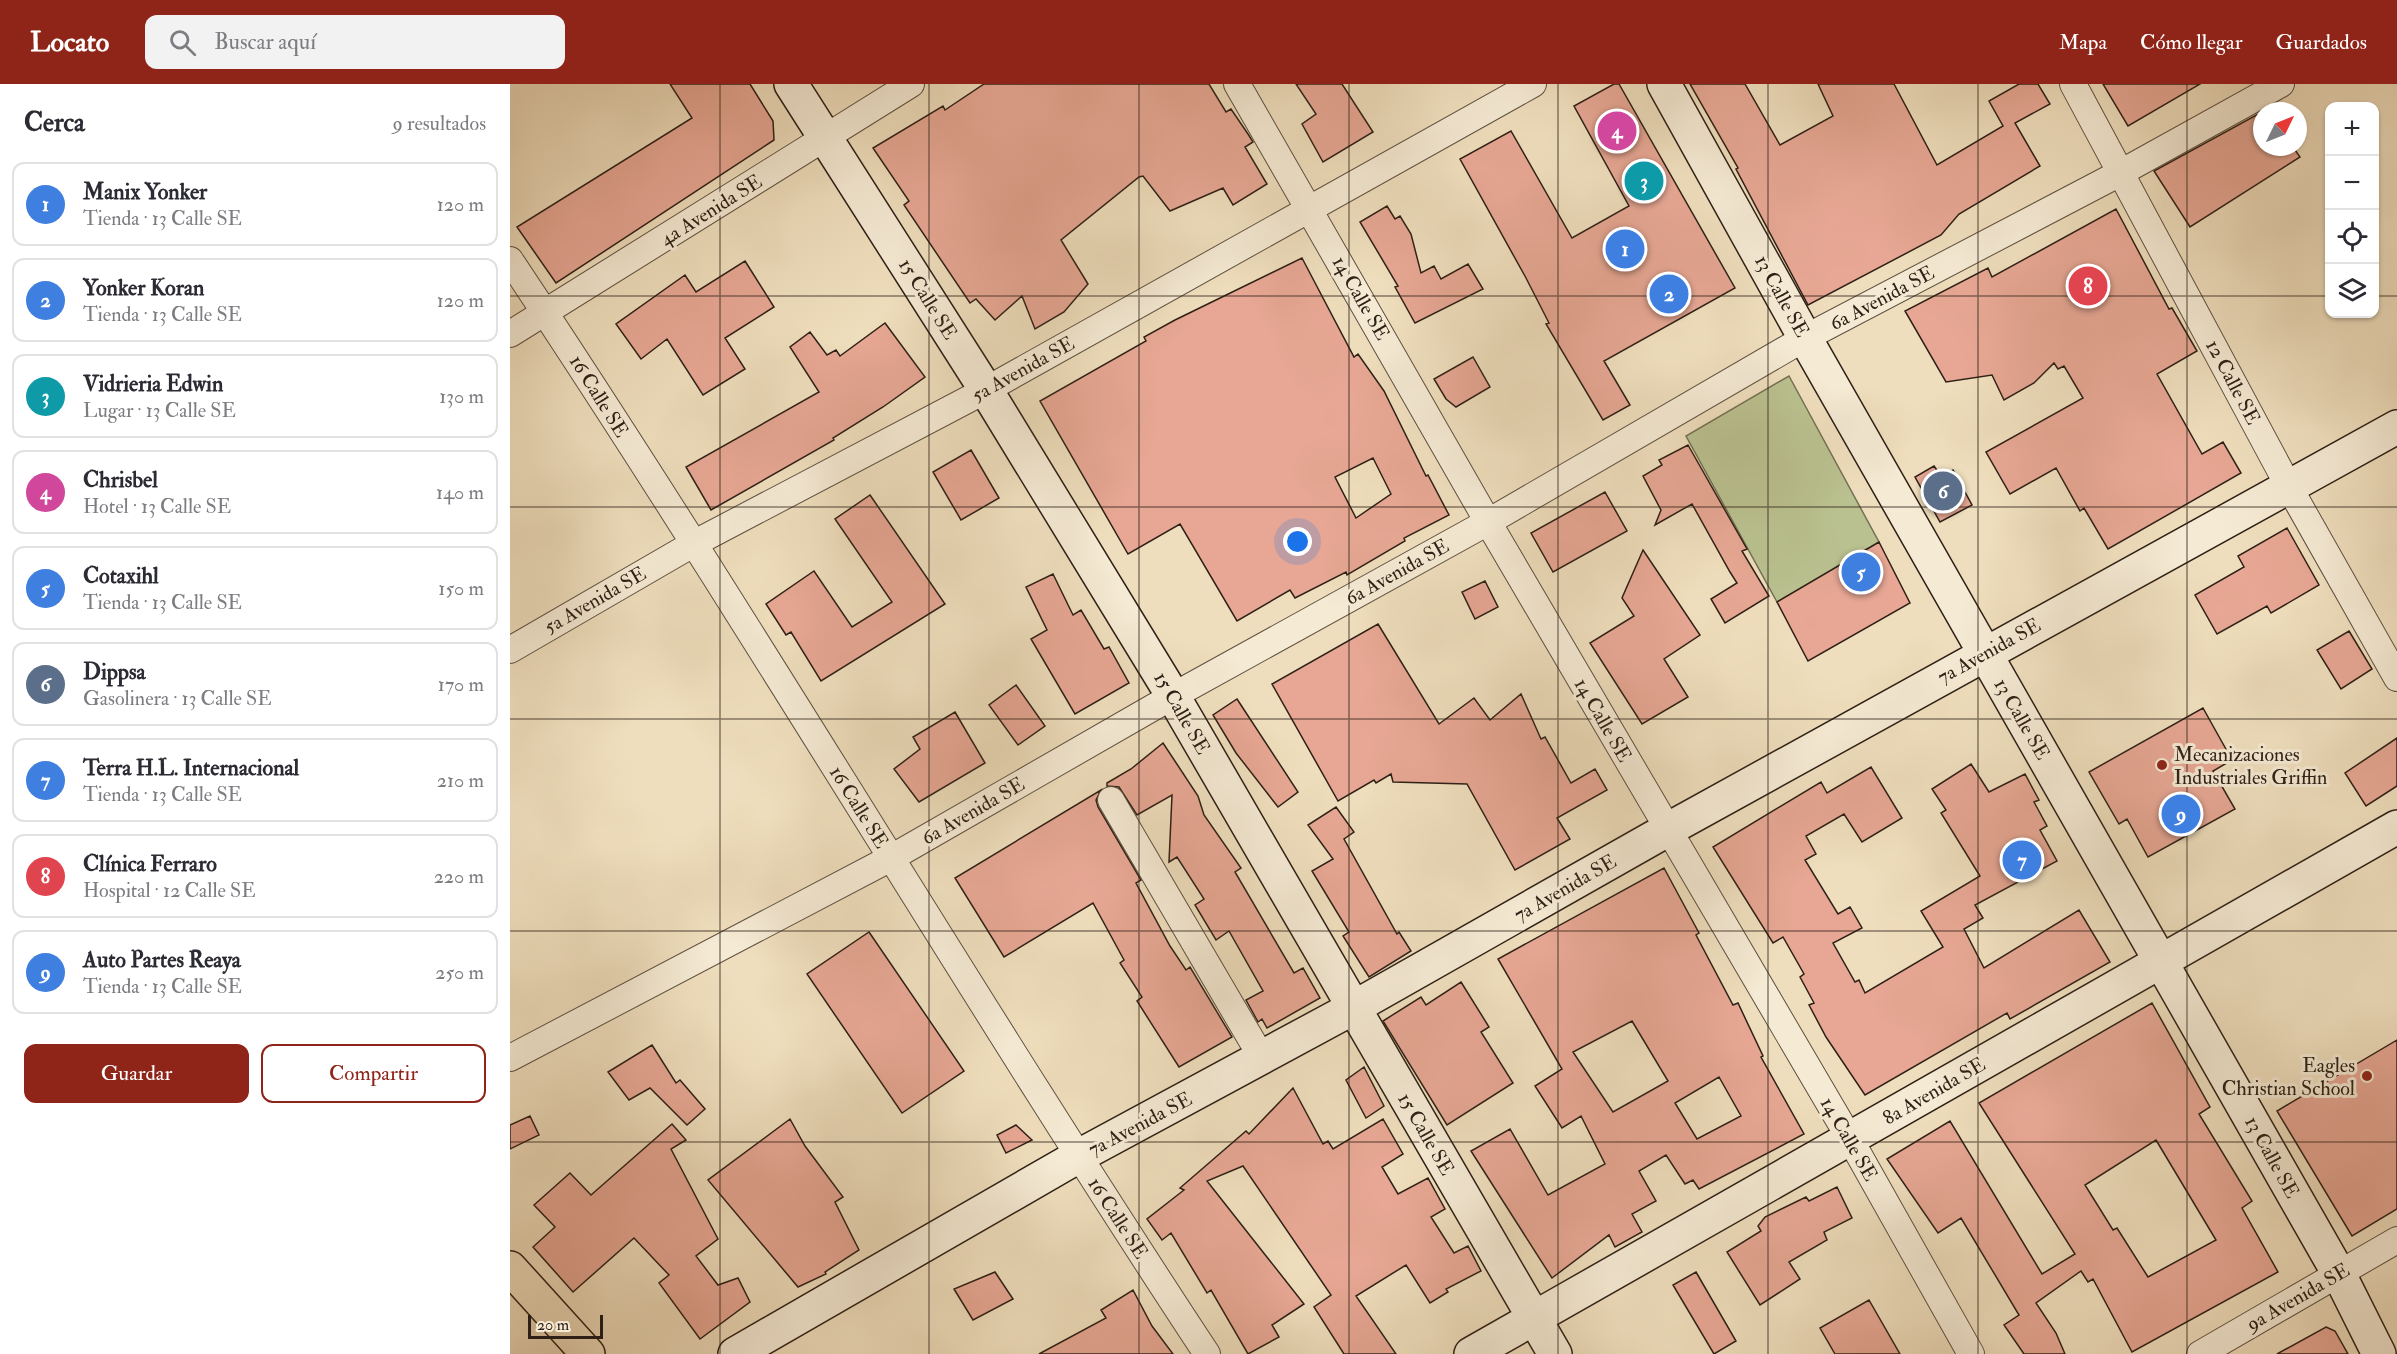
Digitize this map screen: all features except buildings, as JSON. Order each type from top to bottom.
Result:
[{"type":"highway","points":[[510,1268],[588,1354]]},
{"type":"street","name":"15 Calle SE","points":[[791,84],[986,390],[1173,696],[1555,1354]]},
{"type":"street","name":"4a Avenida SE","points":[[510,334],[911,84]]},
{"type":"street","name":"14 Calle SE","points":[[1237,84],[1310,207],[1488,522],[1850,1139],[1971,1354]]},
{"type":"street","name":"5a Avenida SE","points":[[510,650],[693,544],[986,390],[1533,84]]},
{"type":"street","name":"13 Calle SE","points":[[1664,84],[1984,654],[2162,961],[2338,1274],[2379,1354]]},
{"type":"street","name":"12 Calle SE","points":[[2073,84],[2289,487],[2397,678]]},
{"type":"street","name":"6a Avenida SE","points":[[510,1058],[891,858],[1173,696],[1488,522],[1805,338],[2122,172],[2281,84]]},
{"type":"street","name":"16 Calle SE","points":[[510,260],[693,544],[1077,1157],[1208,1354]]},
{"type":"street","name":"7a Avenida SE","points":[[735,1354],[1077,1157],[1353,1008],[1667,830],[2397,427]]},
{"type":"street","points":[[1111,800],[1262,1058]]},
{"type":"street","name":"8a Avenida SE","points":[[1471,1354],[2397,827]]},
{"type":"street","name":"9a Avenida SE","points":[[2200,1354],[2397,1240]]},
{"type":"green space","points":[[1789,376],[1879,542],[1777,602],[1686,436]]},
{"type":"place","name":"Chrisbel","points":[[1617,131]]},
{"type":"place","name":"Vidrieria Edwin","points":[[1644,181]]},
{"type":"place","name":"Manix Yonker","points":[[1625,249]]},
{"type":"place","name":"Clínica Ferraro","points":[[2088,286]]},
{"type":"place","name":"Yonker Koran","points":[[1669,294]]},
{"type":"place","name":"Dippsa","points":[[1943,491]]},
{"type":"place","name":"Cotaxihl","points":[[1861,572]]},
{"type":"place","name":"Mecanizaciones Industriales Griffin","points":[[2162,765]]},
{"type":"place","name":"Auto Partes Reaya","points":[[2181,814]]},
{"type":"place","name":"Terra H.L. Internacional","points":[[2022,860]]},
{"type":"place","name":"Eagles Christian School","points":[[2367,1076]]}]
